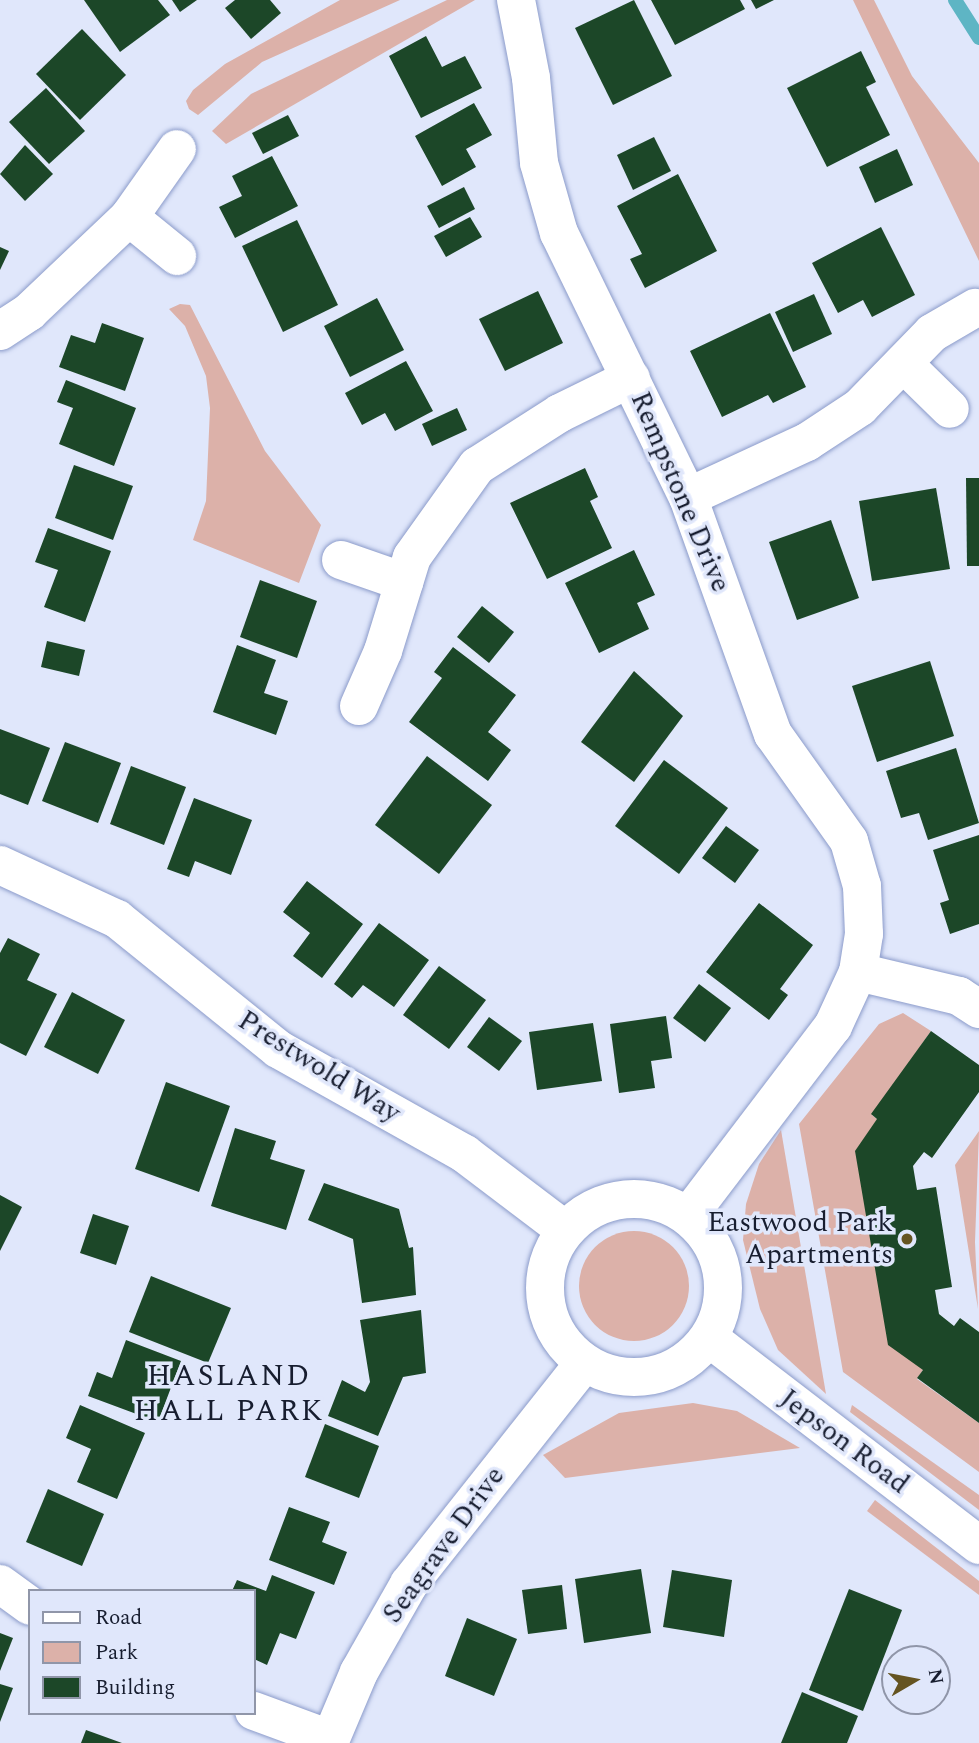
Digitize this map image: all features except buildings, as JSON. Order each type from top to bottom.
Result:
[{"type":"street","name":"Rempstone Drive","points":[[516,0],[546,196],[559,233],[688,497],[773,734],[849,841],[862,886],[864,934],[858,972],[833,1026],[688,1216]]},
{"type":"street","points":[[0,331],[29,312],[129,217],[177,149]]},
{"type":"street","points":[[129,217],[177,256]]},
{"type":"street","points":[[688,497],[807,442],[860,407],[932,333],[975,308]]},
{"type":"street","points":[[904,363],[950,409]]},
{"type":"street","points":[[359,706],[383,651],[411,557],[477,466],[560,413],[631,378]]},
{"type":"street","points":[[341,560],[404,582]]},
{"type":"street","name":"Prestwold Way","points":[[0,865],[117,919],[278,1049],[466,1154],[565,1230]]},
{"type":"street","points":[[858,972],[959,996],[979,1009]]},
{"type":"street","points":[[623,1199],[657,1201],[688,1216],[711,1241],[723,1273],[722,1307],[709,1338],[690,1360],[646,1377],[609,1375],[584,1363],[562,1342],[548,1315],[544,1286],[550,1256],[565,1230],[591,1209],[623,1199]]},
{"type":"street","name":"Jepson Road","points":[[709,1338],[979,1545]]},
{"type":"street","name":"Seagrave Drive","points":[[329,1741],[359,1672],[409,1584],[584,1363]]},
{"type":"street","points":[[0,1584],[28,1605]]},
{"type":"street","points":[[256,1712],[329,1741]]},
{"type":"green space","points":[[340,0],[400,0],[262,62],[198,115],[189,109],[186,101],[193,90],[225,64]]},
{"type":"green space","points":[[447,0],[475,0],[226,144],[212,131],[251,94]]},
{"type":"green space","points":[[853,0],[874,0],[912,76],[979,163],[979,261]]},
{"type":"green space","points":[[180,304],[190,305],[265,451],[321,525],[299,583],[193,540],[206,501],[210,408],[206,376],[185,326],[169,309]]},
{"type":"green space","points":[[903,1013],[931,1031],[872,1115],[877,1119],[923,1370],[917,1379],[979,1423],[979,1472],[843,1372],[799,1124],[879,1024]]},
{"type":"green space","points":[[781,1130],[826,1394],[778,1350],[760,1309],[743,1240],[746,1204],[759,1164]]},
{"type":"green space","points":[[979,1131],[975,1242],[978,1309],[955,1165]]},
{"type":"green space","points":[[634,1231],[655,1235],[673,1247],[685,1265],[689,1286],[685,1307],[673,1325],[655,1337],[634,1341],[613,1337],[595,1325],[583,1307],[579,1286],[583,1265],[595,1247],[613,1235]]},
{"type":"green space","points":[[693,1403],[737,1411],[800,1448],[565,1478],[543,1455],[619,1413]]},
{"type":"green space","points":[[852,1405],[979,1495],[979,1510],[850,1412]]},
{"type":"green space","points":[[875,1500],[979,1581],[979,1595],[867,1511]]},
{"type":"waterway","points":[[955,0],[979,38]]},
{"type":"place","name":"Eastwood Park Apartments","points":[[907,1239]]},
{"type":"district","name":"HASLAND HALL PARK","points":[[229,1393]]}]
